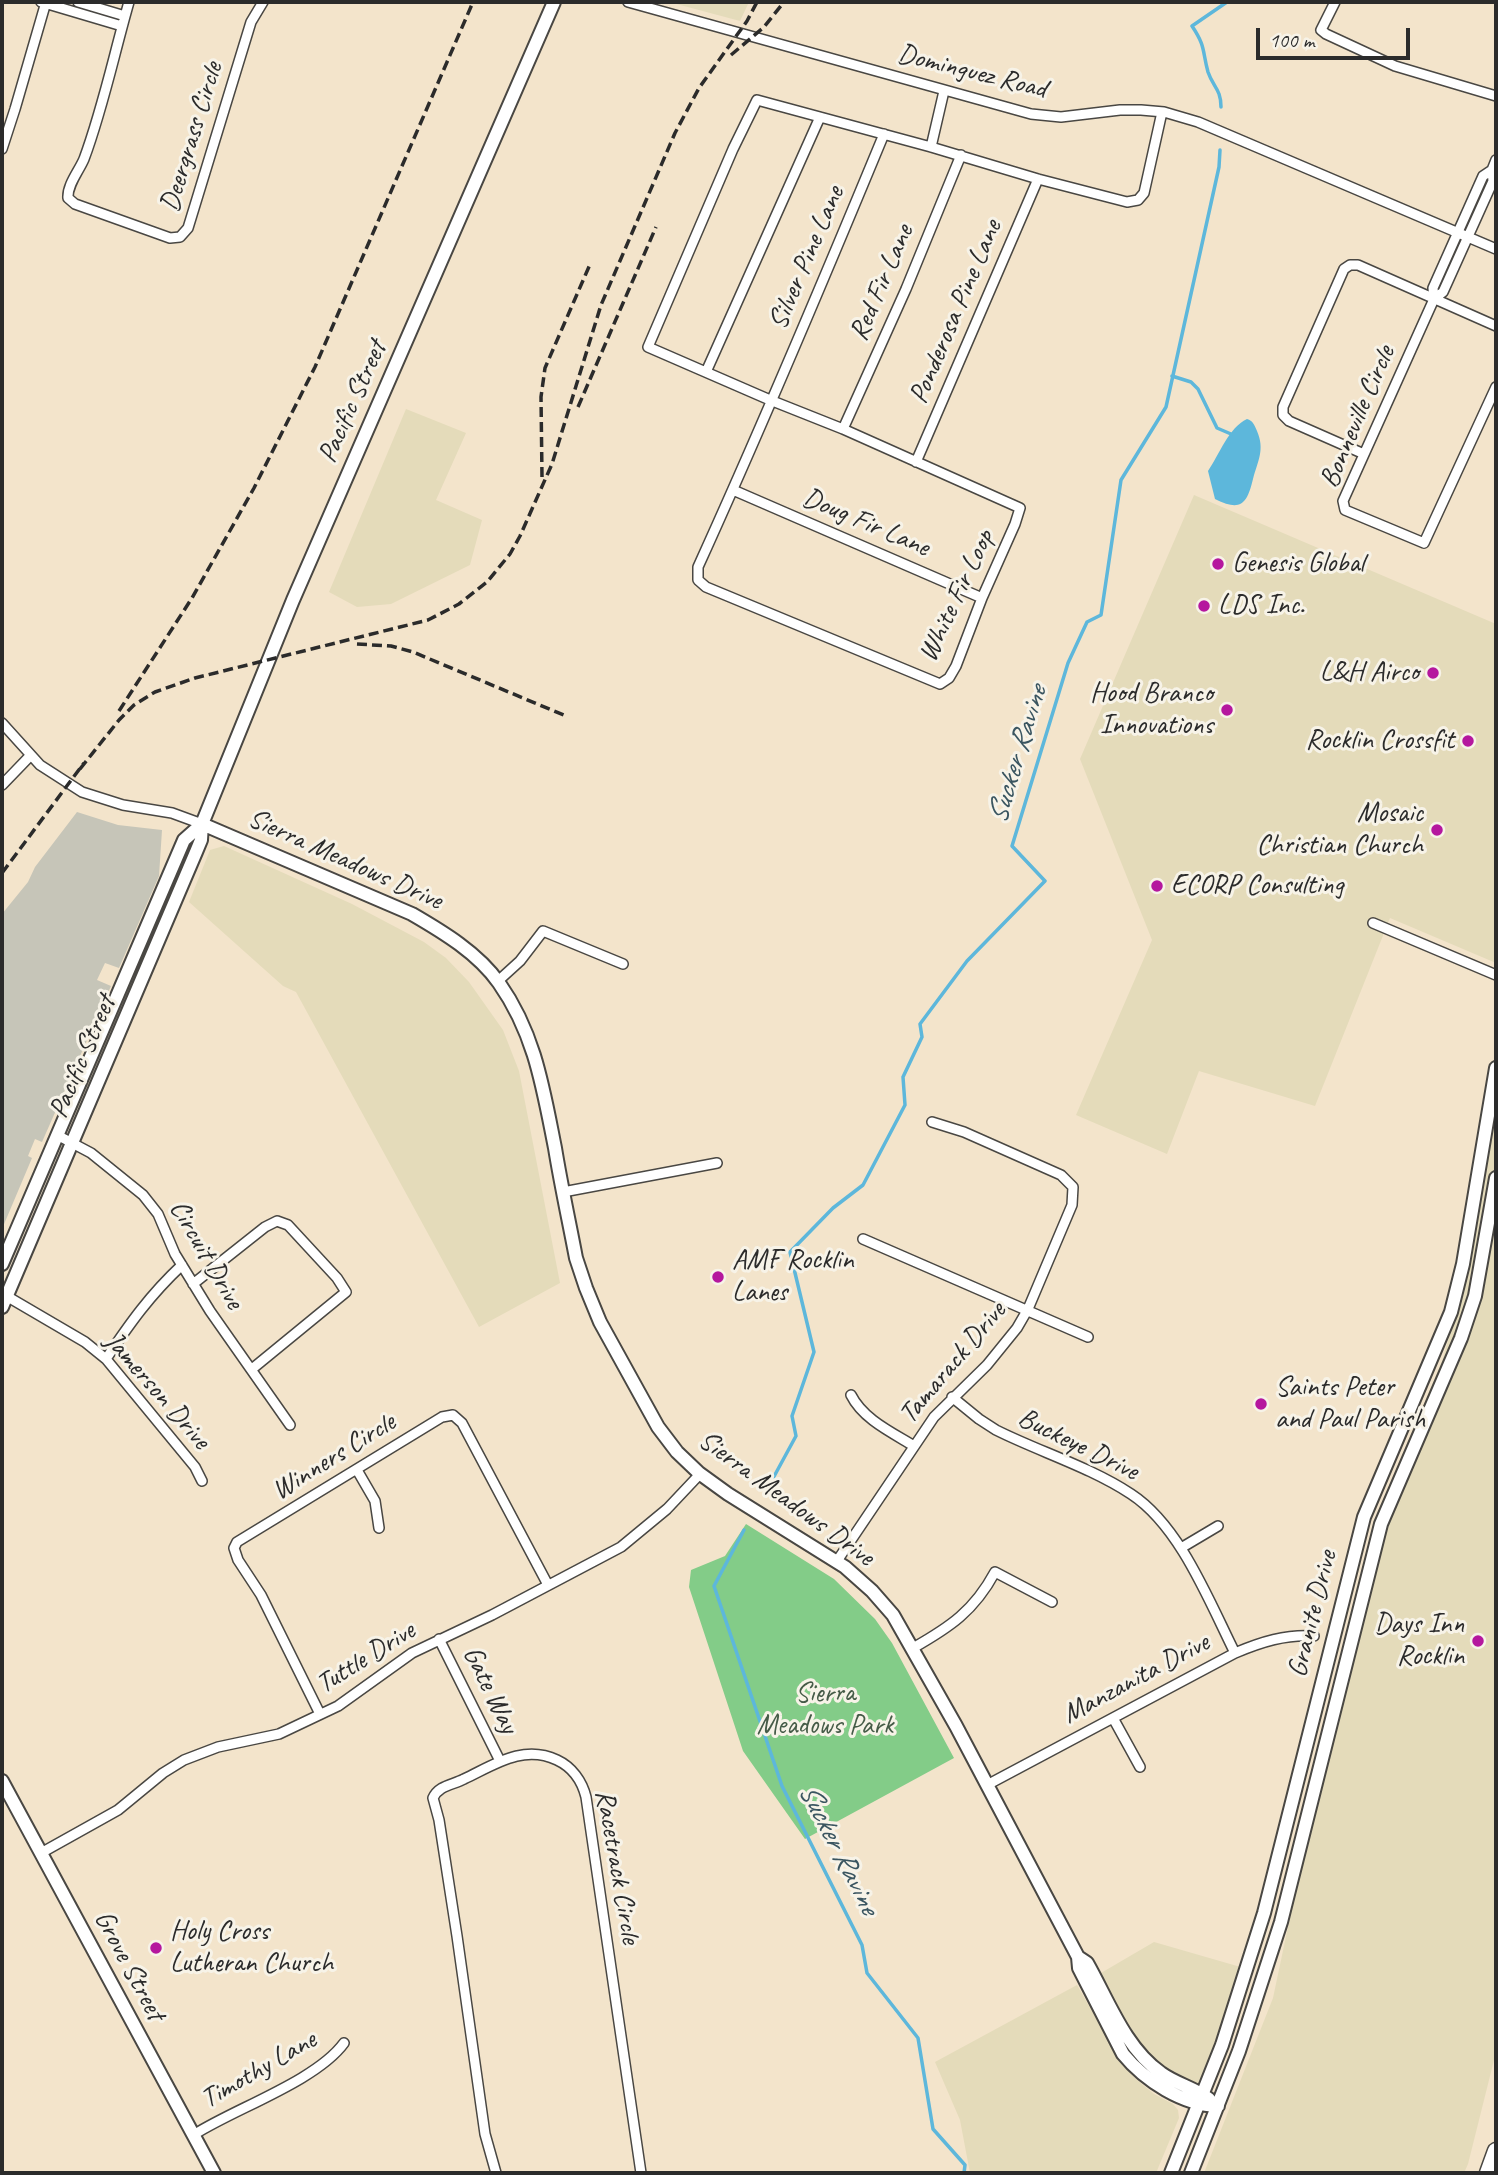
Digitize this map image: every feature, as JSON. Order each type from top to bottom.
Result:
[{"type":"highway","points":[[1488,2173],[1496,2151]]},
{"type":"street","points":[[2,149],[44,2],[124,21]]},
{"type":"street","points":[[78,2],[124,21]]},
{"type":"street","name":"Deergrass Circle","points":[[130,2],[94,131],[79,171],[68,190],[68,198],[75,204],[170,238],[180,237],[188,228],[251,22],[262,2]]},
{"type":"street","name":"Pacific Street","points":[[4,1299],[73,1144],[201,840],[202,824],[293,600],[554,2]]},
{"type":"street","name":"Dominguez Road","points":[[628,2],[1031,114],[1061,117],[1120,110],[1162,112],[1198,122],[1496,249]]},
{"type":"street","points":[[1335,2],[1322,24],[1321,30],[1326,34],[1395,66],[1496,96]]},
{"type":"street","points":[[931,147],[944,90]]},
{"type":"street","points":[[770,400],[648,347],[733,149],[757,100],[961,155],[1038,180],[1127,202],[1138,200],[1144,193],[1162,112]]},
{"type":"street","points":[[706,372],[820,117]]},
{"type":"street","name":"Silver Pine Lane","points":[[770,400],[884,134]]},
{"type":"street","name":"Red Fir Lane","points":[[843,429],[961,155]]},
{"type":"street","points":[[1494,171],[1496,160]]},
{"type":"street","name":"Bonneville Circle","points":[[1434,299],[1433,288],[1483,176],[1494,171]]},
{"type":"street","name":"Bonneville Circle","points":[[1494,171],[1493,181],[1443,292],[1434,299],[1364,454],[1343,506],[1345,510],[1424,543],[1496,387]]},
{"type":"street","name":"Ponderosa Pine Lane","points":[[916,461],[1038,180]]},
{"type":"street","points":[[1364,454],[1289,421],[1283,415],[1288,394],[1345,269],[1350,265],[1358,265],[1496,326]]},
{"type":"street","name":"White Fir Loop","points":[[770,400],[843,429],[1020,508],[956,666],[949,678],[940,684],[706,587],[698,580],[698,567],[770,400]]},
{"type":"street","name":"Doug Fir Lane","points":[[733,490],[982,598]]},
{"type":"street","points":[[2,723],[30,756],[59,779],[82,792],[123,804],[172,813],[202,824]]},
{"type":"street","points":[[2,785],[30,756]]},
{"type":"street","name":"Pacific Street","points":[[2,1264],[184,840],[202,824]]},
{"type":"street","name":"Sierra Meadows Drive","points":[[202,824],[412,914],[441,930],[459,944],[498,981],[520,1018],[539,1066],[576,1258],[586,1288],[600,1322],[658,1427],[677,1452],[700,1474],[837,1561],[883,1603],[913,1648],[987,1785],[1078,1957],[1079,1968],[1123,2054],[1131,2064],[1154,2081],[1218,2106]]},
{"type":"street","points":[[1373,923],[1496,975]]},
{"type":"street","points":[[498,981],[520,961],[543,931],[623,964]]},
{"type":"street","name":"Granite Drive","points":[[1171,2173],[1238,2001],[1264,1913],[1364,1517],[1451,1312],[1462,1264],[1496,1068]]},
{"type":"street","name":"Tamarack Drive","points":[[837,1561],[934,1417],[1003,1348],[1028,1309],[1068,1216],[1073,1195],[1070,1182],[1036,1163],[964,1132],[932,1122]]},
{"type":"street","name":"Circuit Drive","points":[[57,1135],[91,1153],[143,1195],[158,1214],[193,1284],[290,1425]]},
{"type":"street","points":[[563,1192],[717,1163]]},
{"type":"street","name":"Granite Drive","points":[[1191,2173],[1240,2052],[1281,1922],[1381,1524],[1461,1338],[1475,1296],[1496,1178]]},
{"type":"street","points":[[193,1284],[265,1227],[277,1221],[288,1225],[337,1278],[346,1292],[252,1369]]},
{"type":"street","points":[[863,1239],[1088,1337]]},
{"type":"street","points":[[106,1359],[136,1313],[182,1265]]},
{"type":"street","name":"Jamerson Drive","points":[[4,1299],[85,1342],[106,1359],[195,1467],[202,1481]]},
{"type":"street","points":[[851,1395],[855,1404],[870,1418],[914,1446]]},
{"type":"street","name":"Buckeye Drive","points":[[952,1397],[996,1430],[1132,1494],[1159,1518],[1181,1548],[1235,1653]]},
{"type":"street","name":"Winners Circle","points":[[320,1714],[261,1595],[238,1560],[234,1548],[237,1542],[442,1417],[447,1415],[458,1418],[548,1585]]},
{"type":"street","points":[[357,1470],[375,1502],[379,1528]]},
{"type":"street","name":"Tuttle Drive","points":[[41,1853],[118,1810],[163,1773],[184,1760],[218,1747],[279,1734],[352,1698],[402,1659],[621,1547],[667,1510],[700,1474]]},
{"type":"street","points":[[1181,1548],[1218,1526]]},
{"type":"street","points":[[913,1648],[946,1629],[969,1611],[986,1590],[995,1572],[1052,1602]]},
{"type":"street","name":"Manzanita Drive","points":[[987,1785],[1235,1653],[1275,1639],[1298,1635],[1314,1636]]},
{"type":"street","name":"Gate Way","points":[[439,1639],[500,1762]]},
{"type":"street","points":[[1112,1718],[1140,1768]]},
{"type":"street","name":"Racetrack Circle","points":[[496,2173],[485,2134],[457,1936],[439,1820],[433,1798],[442,1787],[500,1762],[527,1754],[549,1756],[567,1766],[584,1791],[641,2173]]},
{"type":"street","name":"Grove Street","points":[[2,1781],[214,2173]]},
{"type":"street","name":"Sierra Meadows Drive","points":[[1078,1957],[1087,1964],[1134,2046],[1150,2064],[1201,2100]]},
{"type":"street","points":[[1114,2010],[1124,2048],[1123,2054]]},
{"type":"street","name":"Timothy Lane","points":[[195,2134],[315,2069],[336,2053],[344,2043]]},
{"type":"shaded area","points":[[669,2],[749,2],[740,21]]},
{"type":"shaded area","points":[[406,409],[466,433],[436,500],[482,520],[470,565],[391,604],[357,607],[329,592]]},
{"type":"shaded area","points":[[1194,495],[1496,624],[1496,963],[1390,918],[1315,1106],[1199,1071],[1167,1154],[1076,1115],[1152,940],[1080,759]]},
{"type":"shaded area","points":[[77,812],[118,825],[162,830],[159,876],[119,968],[105,963],[97,980],[111,986],[42,1142],[35,1139],[28,1156],[32,1158],[2,1229],[2,914]]},
{"type":"shaded area","points":[[224,846],[352,904],[424,942],[446,958],[469,982],[503,1030],[519,1071],[560,1283],[479,1327],[296,992],[283,986],[189,902],[210,850]]},
{"type":"shaded area","points":[[1496,1115],[1496,2052],[1468,2164],[1464,2173],[1204,2173],[1273,1998],[1373,1524],[1442,1361],[1466,1281]]},
{"type":"shaded area","points":[[1154,1942],[1244,1968],[1195,2097],[1163,2083],[1132,2055],[1089,1980]]},
{"type":"shaded area","points":[[1077,1985],[1123,2065],[1154,2094],[1173,2104],[1178,2110],[1179,2118],[1156,2173],[970,2173],[960,2120],[935,2062]]},
{"type":"green space","name":"Sierra Meadows Park","points":[[746,1524],[834,1579],[875,1619],[892,1643],[954,1758],[805,1839],[743,1751],[689,1587],[691,1570],[725,1556]]},
{"type":"water","points":[[1247,419],[1257,431],[1260,455],[1248,495],[1242,503],[1231,505],[1215,499],[1208,471],[1235,428]]},
{"type":"waterway","name":"Sucker Ravine","points":[[1221,107],[1218,92],[1208,72],[1202,44],[1192,26],[1227,2]]},
{"type":"waterway","name":"Sucker Ravine","points":[[765,1493],[796,1436],[792,1416],[814,1352],[790,1252],[833,1208],[863,1185],[905,1105],[903,1077],[922,1037],[920,1024],[967,961],[1045,881],[1012,846],[1068,663],[1087,622],[1101,615],[1121,480],[1166,407],[1219,167],[1220,150]]},
{"type":"waterway","points":[[1172,376],[1191,382],[1198,389],[1217,428],[1231,434]]},
{"type":"waterway","name":"Sucker Ravine","points":[[744,1530],[714,1586],[782,1786],[862,1945],[867,1973],[918,2038],[933,2129],[965,2165],[964,2173]]},
{"type":"railway","points":[[119,711],[192,598],[254,488],[315,367],[473,2]]},
{"type":"railway","points":[[80,769],[119,720],[134,705],[155,692],[195,678],[428,620],[459,604],[487,582],[510,554],[520,536],[552,464],[601,305],[675,133],[699,88],[747,21],[757,2]]},
{"type":"railway","points":[[731,55],[764,27],[784,2]]},
{"type":"railway","points":[[578,407],[656,227]]},
{"type":"railway","points":[[542,477],[541,397],[545,368],[591,262]]},
{"type":"railway","points":[[357,644],[391,646],[413,652],[566,716]]},
{"type":"railway","points":[[2,873],[84,763]]},
{"type":"place","name":"Genesis Global","points":[[1218,564]]},
{"type":"place","name":"LDS Inc.","points":[[1204,606]]},
{"type":"place","name":"L&H Airco","points":[[1433,673]]},
{"type":"place","name":"Hood Branco Innovations","points":[[1227,710]]},
{"type":"place","name":"Rocklin Crossfit","points":[[1468,741]]},
{"type":"place","name":"Mosaic Christian Church","points":[[1437,830]]},
{"type":"place","name":"ECORP Consulting","points":[[1157,886]]},
{"type":"place","name":"AMF Rocklin Lanes","points":[[718,1277]]},
{"type":"place","name":"Saints Peter and Paul Parish","points":[[1261,1404]]},
{"type":"place","name":"Days Inn Rocklin","points":[[1478,1641]]},
{"type":"place","name":"Holy Cross Lutheran Church","points":[[156,1948]]}]
